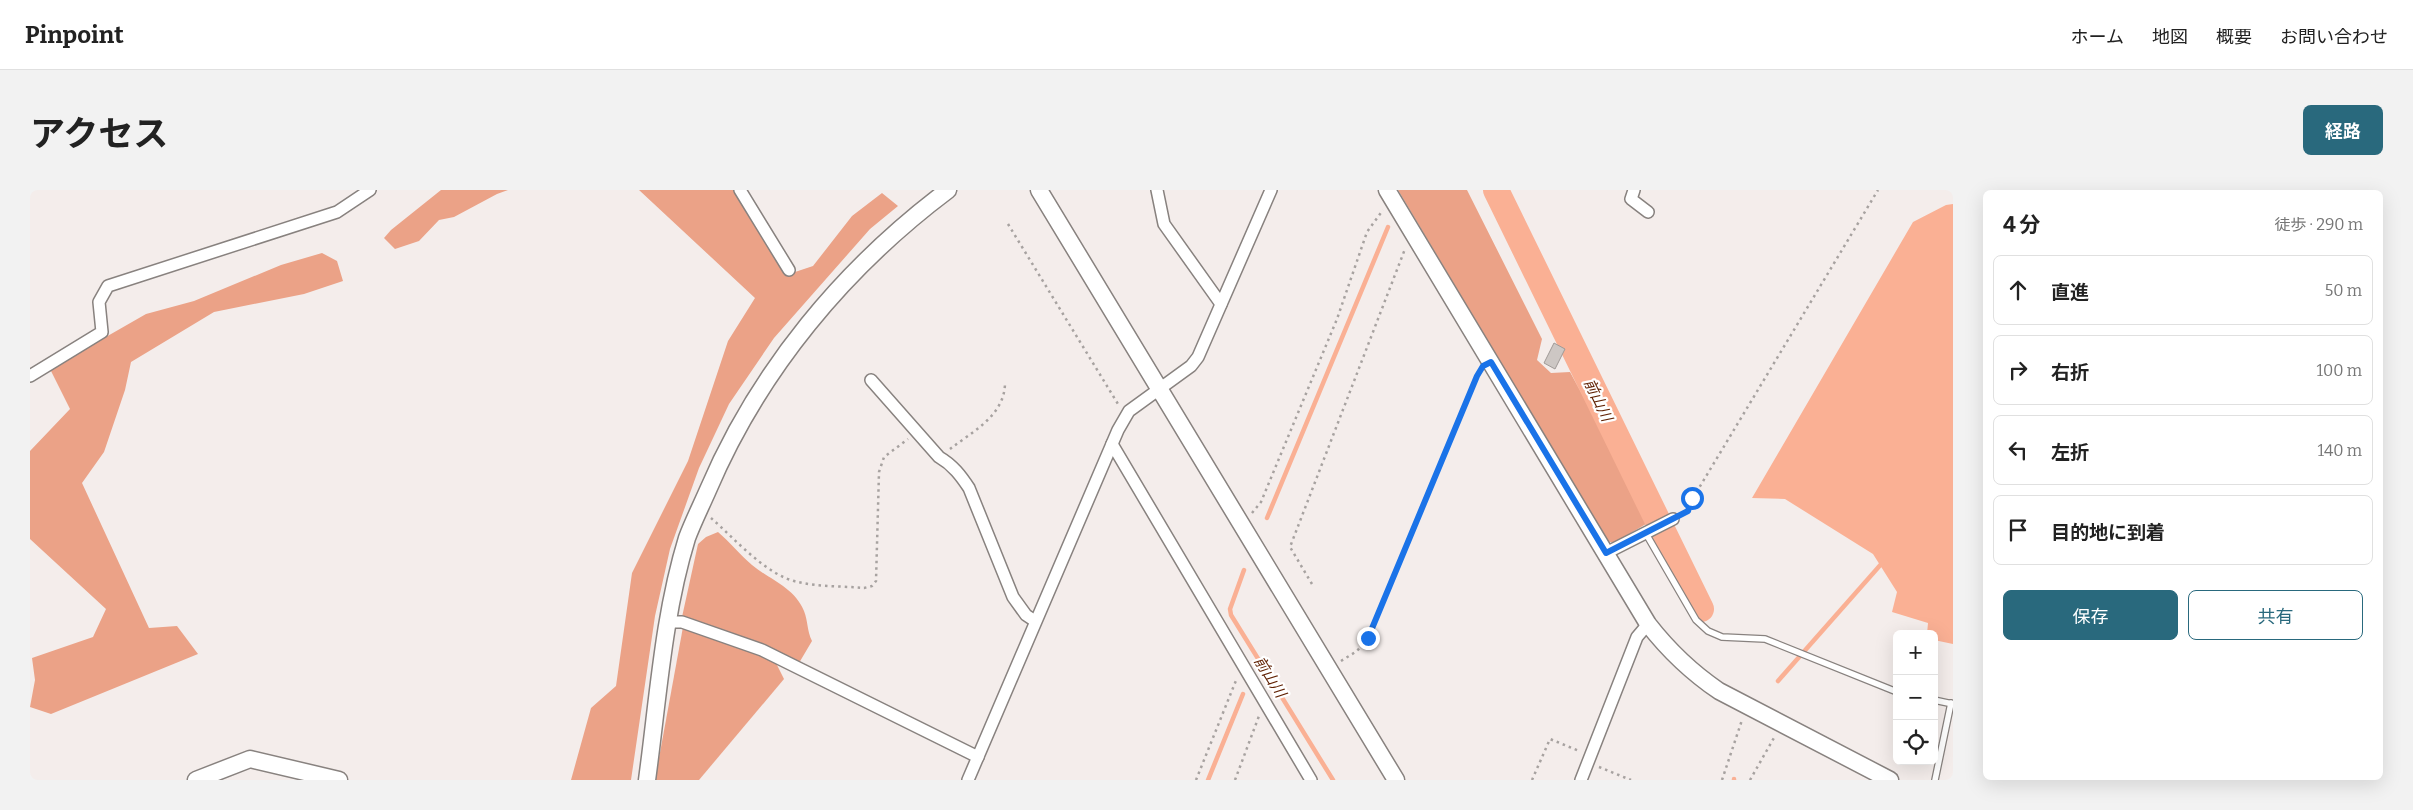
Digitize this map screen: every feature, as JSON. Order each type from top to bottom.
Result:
[{"type":"street","points":[[30,376],[102,332],[99,302],[108,286],[328,215],[370,190]]},
{"type":"street","points":[[740,190],[789,270]]},
{"type":"street","points":[[647,780],[668,622],[687,538],[718,466],[748,408],[822,305],[868,256],[948,190]]},
{"type":"street","points":[[1039,190],[1161,388],[1396,780]]},
{"type":"street","points":[[1157,190],[1164,224],[1221,304]]},
{"type":"street","points":[[968,780],[1112,444],[1129,411],[1161,388],[1198,357],[1271,190]]},
{"type":"street","points":[[1634,190],[1631,199],[1648,212]]},
{"type":"street","points":[[1391,197],[1648,624],[1668,650],[1693,673],[1719,691],[1890,780]]},
{"type":"street","points":[[871,380],[942,459],[962,476],[969,488],[1013,596],[1026,615],[1035,621]]},
{"type":"street","points":[[1112,444],[1311,780]]},
{"type":"street","points":[[1606,553],[1673,519]]},
{"type":"street","points":[[668,622],[682,622],[762,650],[978,757]]},
{"type":"street","points":[[1581,780],[1637,637],[1648,624]]},
{"type":"street","points":[[196,780],[216,776],[250,759],[340,780]]},
{"type":"lane","points":[[1649,530],[1696,620],[1708,631],[1722,637],[1765,639],[1893,690]]},
{"type":"lane","points":[[1934,780],[1952,703],[1938,701]]},
{"type":"path","points":[[1673,519],[1688,511],[1692,498],[1878,190]]},
{"type":"path","points":[[1241,521],[1250,516],[1261,502],[1337,319],[1367,232],[1391,197]]},
{"type":"path","points":[[1008,224],[1106,387],[1118,403],[1129,411]]},
{"type":"path","points":[[1312,584],[1290,546],[1402,254],[1408,244],[1416,238]]},
{"type":"path","points":[[1329,668],[1357,651],[1368,638],[1477,376],[1483,366],[1491,362]]},
{"type":"path","points":[[942,459],[947,451],[993,415],[1003,396],[1005,384]]},
{"type":"path","points":[[699,511],[711,518],[768,568],[785,578],[798,582],[836,586],[864,588],[872,586],[876,581],[879,472],[884,457],[917,432]]},
{"type":"path","points":[[1196,780],[1244,666]]},
{"type":"path","points":[[1235,780],[1263,705],[1266,703]]},
{"type":"path","points":[[1722,780],[1748,706]]},
{"type":"path","points":[[1750,780],[1782,724]]},
{"type":"path","points":[[1532,780],[1550,739],[1631,780]]},
{"type":"shaded area","points":[[441,190],[508,190],[454,217],[439,220],[419,241],[395,249],[384,238],[391,230]]},
{"type":"shaded area","points":[[639,190],[734,190],[786,275],[813,266],[852,216],[882,193],[898,206],[870,229],[774,338],[729,404],[699,468],[670,549],[655,616],[631,780],[571,780],[591,708],[616,686],[632,573],[688,461],[728,341],[755,298]]},
{"type":"shaded area","points":[[1398,190],[1467,190],[1542,339],[1537,360],[1551,373],[1570,372],[1651,521],[1614,543],[1607,541]]},
{"type":"shaded area","points":[[1953,204],[1953,644],[1938,641],[1938,630],[1927,630],[1928,623],[1892,612],[1897,592],[1873,554],[1785,499],[1752,498],[1913,222],[1946,205]]},
{"type":"shaded area","points":[[322,253],[337,261],[343,281],[304,294],[214,312],[131,362],[125,390],[104,452],[82,483],[149,628],[177,626],[198,654],[51,714],[30,707],[35,680],[32,658],[93,637],[106,609],[30,539],[30,451],[70,409],[50,369],[146,314],[194,301],[281,265]]},
{"type":"shaded area","points":[[718,532],[752,565],[788,590],[800,603],[812,641],[799,663],[682,617],[698,544],[706,537]]},
{"type":"shaded area","points":[[683,627],[775,661],[784,679],[699,780],[655,780]]},
{"type":"building","points":[[1554,343],[1565,349],[1555,369],[1544,363]]},
{"type":"waterway","name":"前山川","points":[[1496,190],[1701,609]]},
{"type":"waterway","name":"前山川","points":[[1267,518],[1388,227]]},
{"type":"waterway","points":[[1778,681],[1883,562]]},
{"type":"waterway","name":"前山川","points":[[1244,570],[1230,609],[1231,615],[1333,780]]},
{"type":"waterway","points":[[1208,780],[1243,694]]},
{"type":"route","points":[[1368,638],[1477,376],[1483,366],[1491,362],[1606,553],[1688,511],[1692,498]]}]
